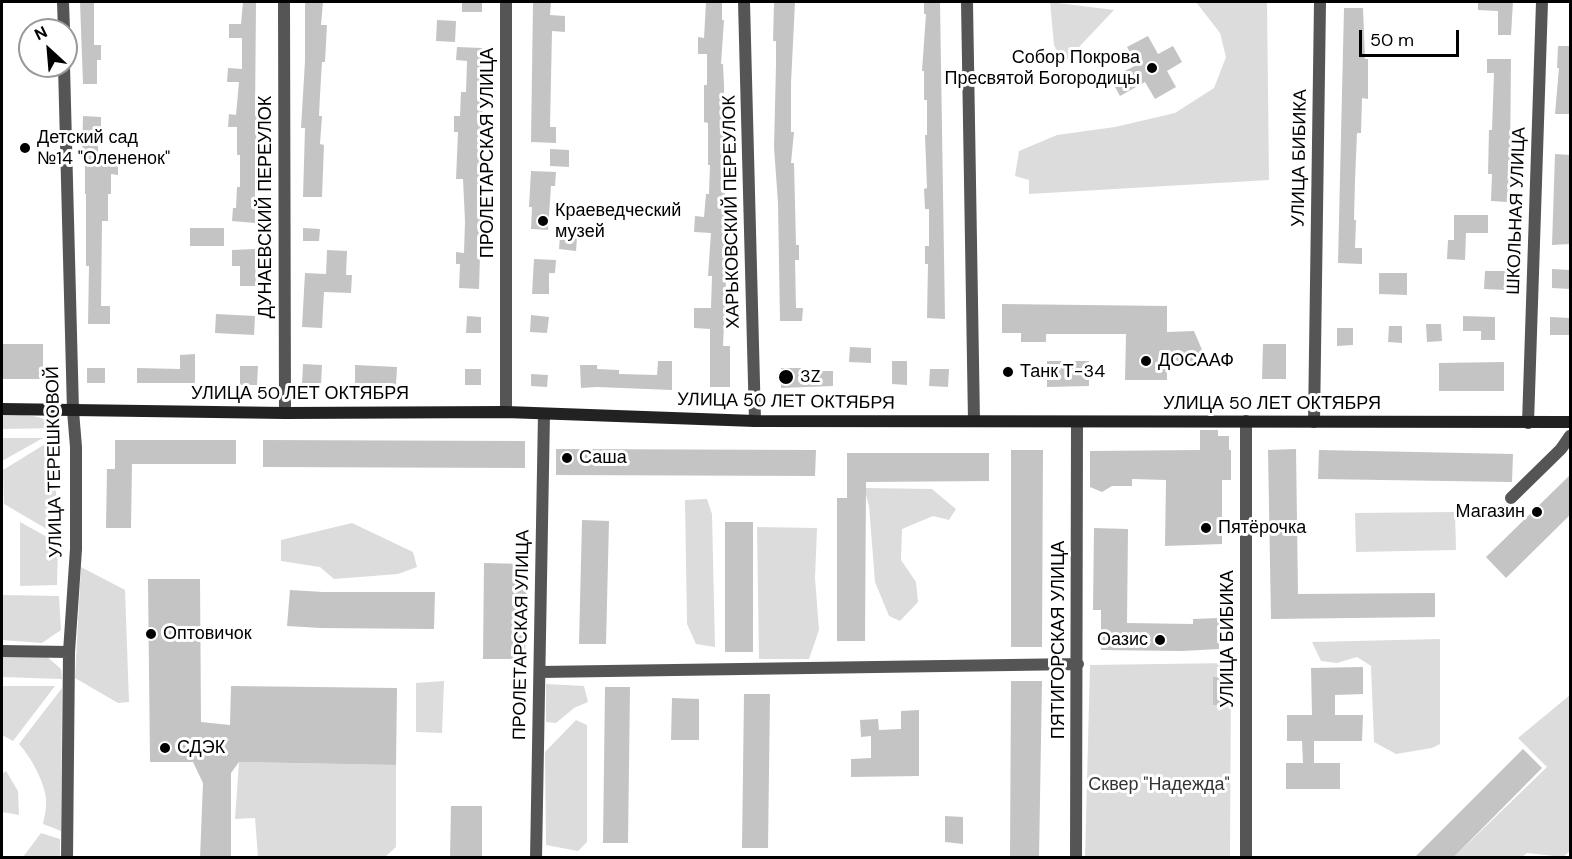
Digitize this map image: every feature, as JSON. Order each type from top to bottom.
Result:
[{"type":"main road","name":"УЛИЦА 50 ЛЕТ ОКТЯБРЯ","points":[[2,410],[285,413],[506,412],[755,421],[1570,422]]},
{"type":"street","points":[[63,2],[63,18]]},
{"type":"street","name":"ДУНАЕВСКИЙ ПЕРЕУЛОК","points":[[284,2],[285,413]]},
{"type":"street","name":"ПРОЛЕТАРСКАЯ УЛИЦА","points":[[506,2],[506,412]]},
{"type":"street","name":"ХАРЬКОВСКИЙ ПЕРЕУЛОК","points":[[744,2],[755,421]]},
{"type":"street","points":[[967,2],[974,421]]},
{"type":"street","name":"УЛИЦА БИБИКА","points":[[1314,422],[1320,2]]},
{"type":"street","name":"ШКОЛЬНАЯ УЛИЦА","points":[[1528,423],[1542,2]]},
{"type":"street","name":"УЛИЦА ТЕРЕШКОВОЙ","points":[[64,78],[73,411],[76,447],[76,549],[69,652],[67,858]]},
{"type":"street","name":"ПРОЛЕТАРСКАЯ УЛИЦА","points":[[536,858],[544,414]]},
{"type":"street","name":"ПЯТИГОРСКАЯ УЛИЦА","points":[[1076,858],[1077,422]]},
{"type":"street","name":"УЛИЦА БИБИКА","points":[[1246,422],[1246,858]]},
{"type":"street","points":[[1511,498],[1561,449],[1570,436]]},
{"type":"street","points":[[2,651],[69,652]]},
{"type":"street","points":[[540,672],[1078,664]]},
{"type":"green space","points":[[1050,2],[1114,10],[1063,64],[1054,45]]},
{"type":"green space","points":[[1196,2],[1267,2],[1269,180],[1029,194],[1029,180],[1015,176],[1019,151],[1057,135],[1115,127],[1175,113],[1214,88],[1226,57],[1220,33]]},
{"type":"green space","points":[[2,415],[39,417],[58,428],[2,429]]},
{"type":"green space","points":[[2,438],[43,438],[2,461]]},
{"type":"green space","points":[[55,438],[57,535],[4,504],[3,470]]},
{"type":"green space","points":[[864,488],[932,489],[956,509],[949,520],[933,516],[902,529],[901,560],[916,582],[918,602],[900,621],[889,616],[875,582],[869,506]]},
{"type":"green space","points":[[707,499],[712,514],[715,647],[696,644],[687,624],[685,500]]},
{"type":"green space","points":[[1455,512],[1456,550],[1356,552],[1355,513]]},
{"type":"green space","points":[[20,522],[58,543],[57,585],[20,586]]},
{"type":"green space","points":[[352,523],[413,552],[417,567],[398,574],[334,579],[320,567],[281,561],[281,540]]},
{"type":"green space","points":[[757,527],[817,528],[815,578],[819,630],[809,659],[759,659]]},
{"type":"green space","points":[[81,567],[125,590],[129,702],[118,703],[75,678]]},
{"type":"green space","points":[[2,595],[59,596],[61,630],[42,643],[2,640]]},
{"type":"green space","points":[[1440,639],[1440,744],[1432,748],[1396,754],[1374,742],[1371,666],[1357,657],[1337,663],[1321,661],[1312,642]]},
{"type":"green space","points":[[2,654],[45,655],[61,669],[62,679],[2,677]]},
{"type":"green space","name":"Сквер \"Надежда\"","points":[[1231,663],[1230,857],[1085,858],[1090,665]]},
{"type":"green space","points":[[444,681],[442,733],[416,732],[416,683]]},
{"type":"green space","points":[[546,684],[584,686],[588,702],[574,708],[556,723],[546,722]]},
{"type":"green space","points":[[2,686],[55,686],[13,741],[2,735]]},
{"type":"green space","points":[[62,688],[61,831],[43,824],[46,798],[42,781],[29,756],[19,744]]},
{"type":"green space","points":[[1570,695],[1570,851],[1563,857],[1527,853],[1522,857],[1454,857],[1547,767],[1518,738]]},
{"type":"green space","points":[[576,720],[587,725],[587,842],[578,851],[546,845],[545,752]]},
{"type":"green space","points":[[239,762],[396,765],[396,847],[385,857],[258,857],[255,818],[235,819]]},
{"type":"green space","points":[[6,771],[18,791],[19,815],[2,812],[2,774]]},
{"type":"green space","points":[[41,833],[60,839],[60,857],[23,857]]},
{"type":"building","points":[[80,2],[94,2],[94,45],[101,45],[101,60],[97,60],[97,84],[83,84]]},
{"type":"building","points":[[243,2],[256,2],[255,115],[257,115],[256,142],[258,142],[257,155],[255,155],[255,223],[232,221],[233,208],[236,208],[237,187],[240,187],[240,155],[237,155],[237,127],[228,127],[229,114],[236,115],[239,82],[227,82],[228,68],[242,69],[242,38],[229,38],[229,24],[241,24]]},
{"type":"building","points":[[305,2],[323,2],[321,25],[327,25],[319,116],[322,116],[320,144],[324,145],[322,197],[303,197],[305,128],[301,128],[305,61]]},
{"type":"building","points":[[462,2],[482,2],[482,12],[462,12]]},
{"type":"building","points":[[533,2],[551,2],[550,15],[565,16],[565,32],[552,31],[550,127],[556,127],[556,143],[531,142]]},
{"type":"building","points":[[706,2],[722,2],[722,20],[724,20],[721,64],[723,64],[724,85],[726,195],[723,239],[726,239],[725,260],[727,261],[723,346],[730,346],[730,387],[710,387],[710,329],[694,328],[694,308],[711,308],[712,276],[708,276],[711,233],[694,232],[695,216],[704,217],[706,194],[709,194],[708,123],[704,122],[707,54],[698,54],[698,37],[704,38]]},
{"type":"building","points":[[774,2],[795,2],[791,83],[791,132],[794,132],[791,163],[794,163],[796,245],[799,245],[799,260],[795,260],[796,308],[803,308],[802,321],[780,321],[778,203],[774,147],[776,41],[773,41]]},
{"type":"building","points":[[924,2],[940,2],[945,319],[927,318],[928,264],[925,264],[925,246],[929,246],[929,209],[925,209],[924,189],[927,188],[925,135],[927,135],[927,100],[924,100],[924,71],[922,71],[926,14],[924,14]]},
{"type":"building","points":[[1478,2],[1513,2],[1511,35],[1498,35],[1498,11],[1478,10]]},
{"type":"building","points":[[1344,8],[1363,8],[1365,59],[1368,59],[1368,99],[1362,98],[1361,133],[1357,133],[1355,180],[1355,248],[1362,248],[1362,264],[1338,263]]},
{"type":"building","points":[[437,20],[456,21],[455,42],[436,41]]},
{"type":"building","name":"Собор Покрова Пресвятой Богородицы","points":[[1148,36],[1158,54],[1173,46],[1182,62],[1167,71],[1176,87],[1155,99],[1145,82],[1120,96],[1110,78],[1137,65],[1127,47]]},
{"type":"building","points":[[1558,46],[1570,46],[1570,114],[1555,114],[1559,68],[1557,68]]},
{"type":"building","points":[[457,47],[482,48],[482,70],[484,70],[479,185],[481,221],[479,289],[459,288],[460,264],[456,264],[456,252],[464,253],[465,221],[463,179],[456,179],[458,132],[454,132],[454,116],[460,116],[461,92],[466,92],[467,61],[456,60]]},
{"type":"building","points":[[1487,59],[1511,59],[1507,202],[1491,201],[1492,174],[1488,174],[1489,130],[1492,130],[1494,73],[1487,73]]},
{"type":"building","points":[[83,116],[101,117],[101,130],[98,130],[98,162],[118,162],[118,175],[111,174],[108,221],[102,221],[101,306],[110,306],[110,324],[88,324],[89,266],[86,266]]},
{"type":"building","points":[[550,149],[569,150],[569,167],[550,166]]},
{"type":"building","points":[[1555,154],[1570,155],[1570,244],[1552,245]]},
{"type":"building","points":[[531,171],[556,172],[555,186],[551,186],[548,230],[531,229],[532,207],[529,207]]},
{"type":"building","points":[[1454,215],[1488,215],[1488,233],[1466,233],[1465,260],[1447,259],[1448,240],[1454,240]]},
{"type":"building","points":[[190,228],[224,228],[224,246],[190,246]]},
{"type":"building","points":[[303,228],[320,229],[319,241],[303,241]]},
{"type":"building","points":[[560,236],[577,238],[576,251],[559,249]]},
{"type":"building","points":[[255,249],[256,286],[240,286],[240,266],[232,266],[232,250]]},
{"type":"building","points":[[327,250],[347,251],[346,275],[352,275],[351,293],[324,292],[322,328],[302,327],[305,273],[326,274]]},
{"type":"building","points":[[534,259],[556,260],[555,273],[549,273],[549,294],[532,294]]},
{"type":"building","points":[[1552,269],[1570,270],[1570,289],[1552,288]]},
{"type":"building","points":[[1485,271],[1506,271],[1506,290],[1484,289]]},
{"type":"building","points":[[1379,273],[1407,273],[1407,295],[1379,294]]},
{"type":"building","name":"ДОСААФ","points":[[1002,304],[1167,306],[1167,332],[1194,331],[1203,352],[1201,356],[1192,361],[1180,362],[1167,356],[1167,380],[1125,380],[1126,334],[1046,334],[1046,342],[1021,342],[1021,333],[1002,333]]},
{"type":"building","points":[[216,314],[255,316],[254,335],[215,333]]},
{"type":"building","points":[[531,315],[549,317],[547,333],[530,332]]},
{"type":"building","points":[[467,316],[481,317],[481,333],[466,333]]},
{"type":"building","points":[[1463,316],[1495,317],[1495,340],[1481,340],[1481,331],[1463,331]]},
{"type":"building","points":[[1550,317],[1570,318],[1569,335],[1550,335]]},
{"type":"building","points":[[1426,324],[1441,324],[1442,341],[1427,342]]},
{"type":"building","points":[[1389,326],[1402,326],[1402,343],[1388,342]]},
{"type":"building","points":[[1337,328],[1353,328],[1353,345],[1337,346]]},
{"type":"building","points":[[2,344],[43,344],[43,379],[2,379]]},
{"type":"building","points":[[1263,344],[1286,344],[1286,379],[1262,379]]},
{"type":"building","points":[[850,347],[871,348],[871,363],[849,362]]},
{"type":"building","points":[[195,354],[195,383],[137,383],[137,368],[180,369],[180,355]]},
{"type":"building","points":[[658,361],[672,361],[672,390],[581,388],[580,365],[597,365],[597,369],[619,370],[619,374],[657,375]]},
{"type":"building","points":[[892,361],[907,361],[907,385],[892,384]]},
{"type":"building","points":[[1047,361],[1089,361],[1089,386],[1047,387]]},
{"type":"building","points":[[1504,362],[1504,391],[1439,391],[1439,363]]},
{"type":"building","points":[[303,364],[322,365],[321,385],[302,384]]},
{"type":"building","points":[[355,365],[397,367],[396,385],[355,383]]},
{"type":"building","points":[[240,366],[258,366],[257,385],[240,385]]},
{"type":"building","points":[[87,368],[105,368],[105,383],[87,383]]},
{"type":"building","points":[[781,368],[815,368],[815,371],[833,371],[833,386],[781,388]]},
{"type":"building","points":[[465,369],[481,369],[481,385],[465,385]]},
{"type":"building","points":[[930,369],[949,369],[948,387],[929,386]]},
{"type":"building","points":[[531,374],[548,375],[547,387],[531,386]]},
{"type":"building","points":[[1200,430],[1218,430],[1218,436],[1229,436],[1231,480],[1222,480],[1222,544],[1165,546],[1166,480],[1132,479],[1132,486],[1112,486],[1102,492],[1090,487],[1090,451],[1200,450]]},
{"type":"building","points":[[115,440],[236,440],[236,464],[132,464],[131,528],[106,528],[107,469],[115,469]]},
{"type":"building","points":[[263,440],[525,441],[525,468],[263,467]]},
{"type":"building","points":[[556,449],[816,450],[815,476],[556,475]]},
{"type":"building","points":[[1296,449],[1298,594],[1435,593],[1435,617],[1271,619],[1268,450]]},
{"type":"building","points":[[1011,450],[1043,450],[1042,647],[1011,647]]},
{"type":"building","points":[[1319,450],[1513,454],[1512,482],[1318,479]]},
{"type":"building","points":[[847,453],[989,453],[989,481],[866,482],[865,641],[837,641],[837,498],[847,498]]},
{"type":"building","points":[[1570,475],[1570,515],[1506,578],[1486,557]]},
{"type":"building","points":[[582,520],[609,521],[606,644],[579,644]]},
{"type":"building","points":[[725,522],[753,522],[753,652],[725,652]]},
{"type":"building","points":[[1094,528],[1128,529],[1127,623],[1193,624],[1193,619],[1219,618],[1219,649],[1101,650],[1101,610],[1093,610]]},
{"type":"building","points":[[484,563],[527,564],[525,659],[483,659]]},
{"type":"building","points":[[148,579],[200,579],[201,722],[230,725],[231,686],[397,688],[396,765],[239,762],[231,773],[231,858],[200,858],[203,783],[193,762],[150,762]]},
{"type":"building","points":[[290,590],[435,592],[434,629],[287,626]]},
{"type":"building","points":[[1363,667],[1363,694],[1335,695],[1335,715],[1363,715],[1362,741],[1314,741],[1314,763],[1340,763],[1340,789],[1286,789],[1286,763],[1303,763],[1302,741],[1287,741],[1287,715],[1312,715],[1311,668]]},
{"type":"building","points":[[1213,677],[1225,677],[1225,705],[1213,705]]},
{"type":"building","points":[[1011,681],[1042,681],[1039,858],[1010,858]]},
{"type":"building","points":[[605,687],[630,687],[628,843],[603,843]]},
{"type":"building","points":[[744,694],[770,694],[768,848],[742,848]]},
{"type":"building","points":[[672,698],[699,699],[699,740],[671,740]]},
{"type":"building","points":[[919,710],[919,776],[851,777],[851,759],[871,758],[871,736],[861,737],[860,720],[878,719],[879,730],[901,729],[901,711]]},
{"type":"building","points":[[1523,749],[1542,768],[1453,858],[1414,858]]},
{"type":"building","points":[[451,806],[482,806],[482,858],[450,858]]},
{"type":"building","points":[[945,816],[963,817],[963,844],[945,842]]},
{"type":"place","name":"Собор Покрова Пресвятой Богородицы","points":[[1152,68]]},
{"type":"place","name":"Детский сад №14 \"Олененок\"","points":[[25,148]]},
{"type":"place","name":"Краеведческий музей","points":[[543,221]]},
{"type":"place","name":"ДОСААФ","points":[[1146,361]]},
{"type":"place","name":"Танк Т-34","points":[[1008,372]]},
{"type":"place","name":"3Z","points":[[786,377]]},
{"type":"place","name":"Саша","points":[[567,458]]},
{"type":"place","name":"Магазин","points":[[1537,512]]},
{"type":"place","name":"Пятёрочка","points":[[1206,528]]},
{"type":"place","name":"Оптовичок","points":[[151,634]]},
{"type":"place","name":"Оазис","points":[[1160,640]]},
{"type":"place","name":"СДЭК","points":[[165,748]]}]
